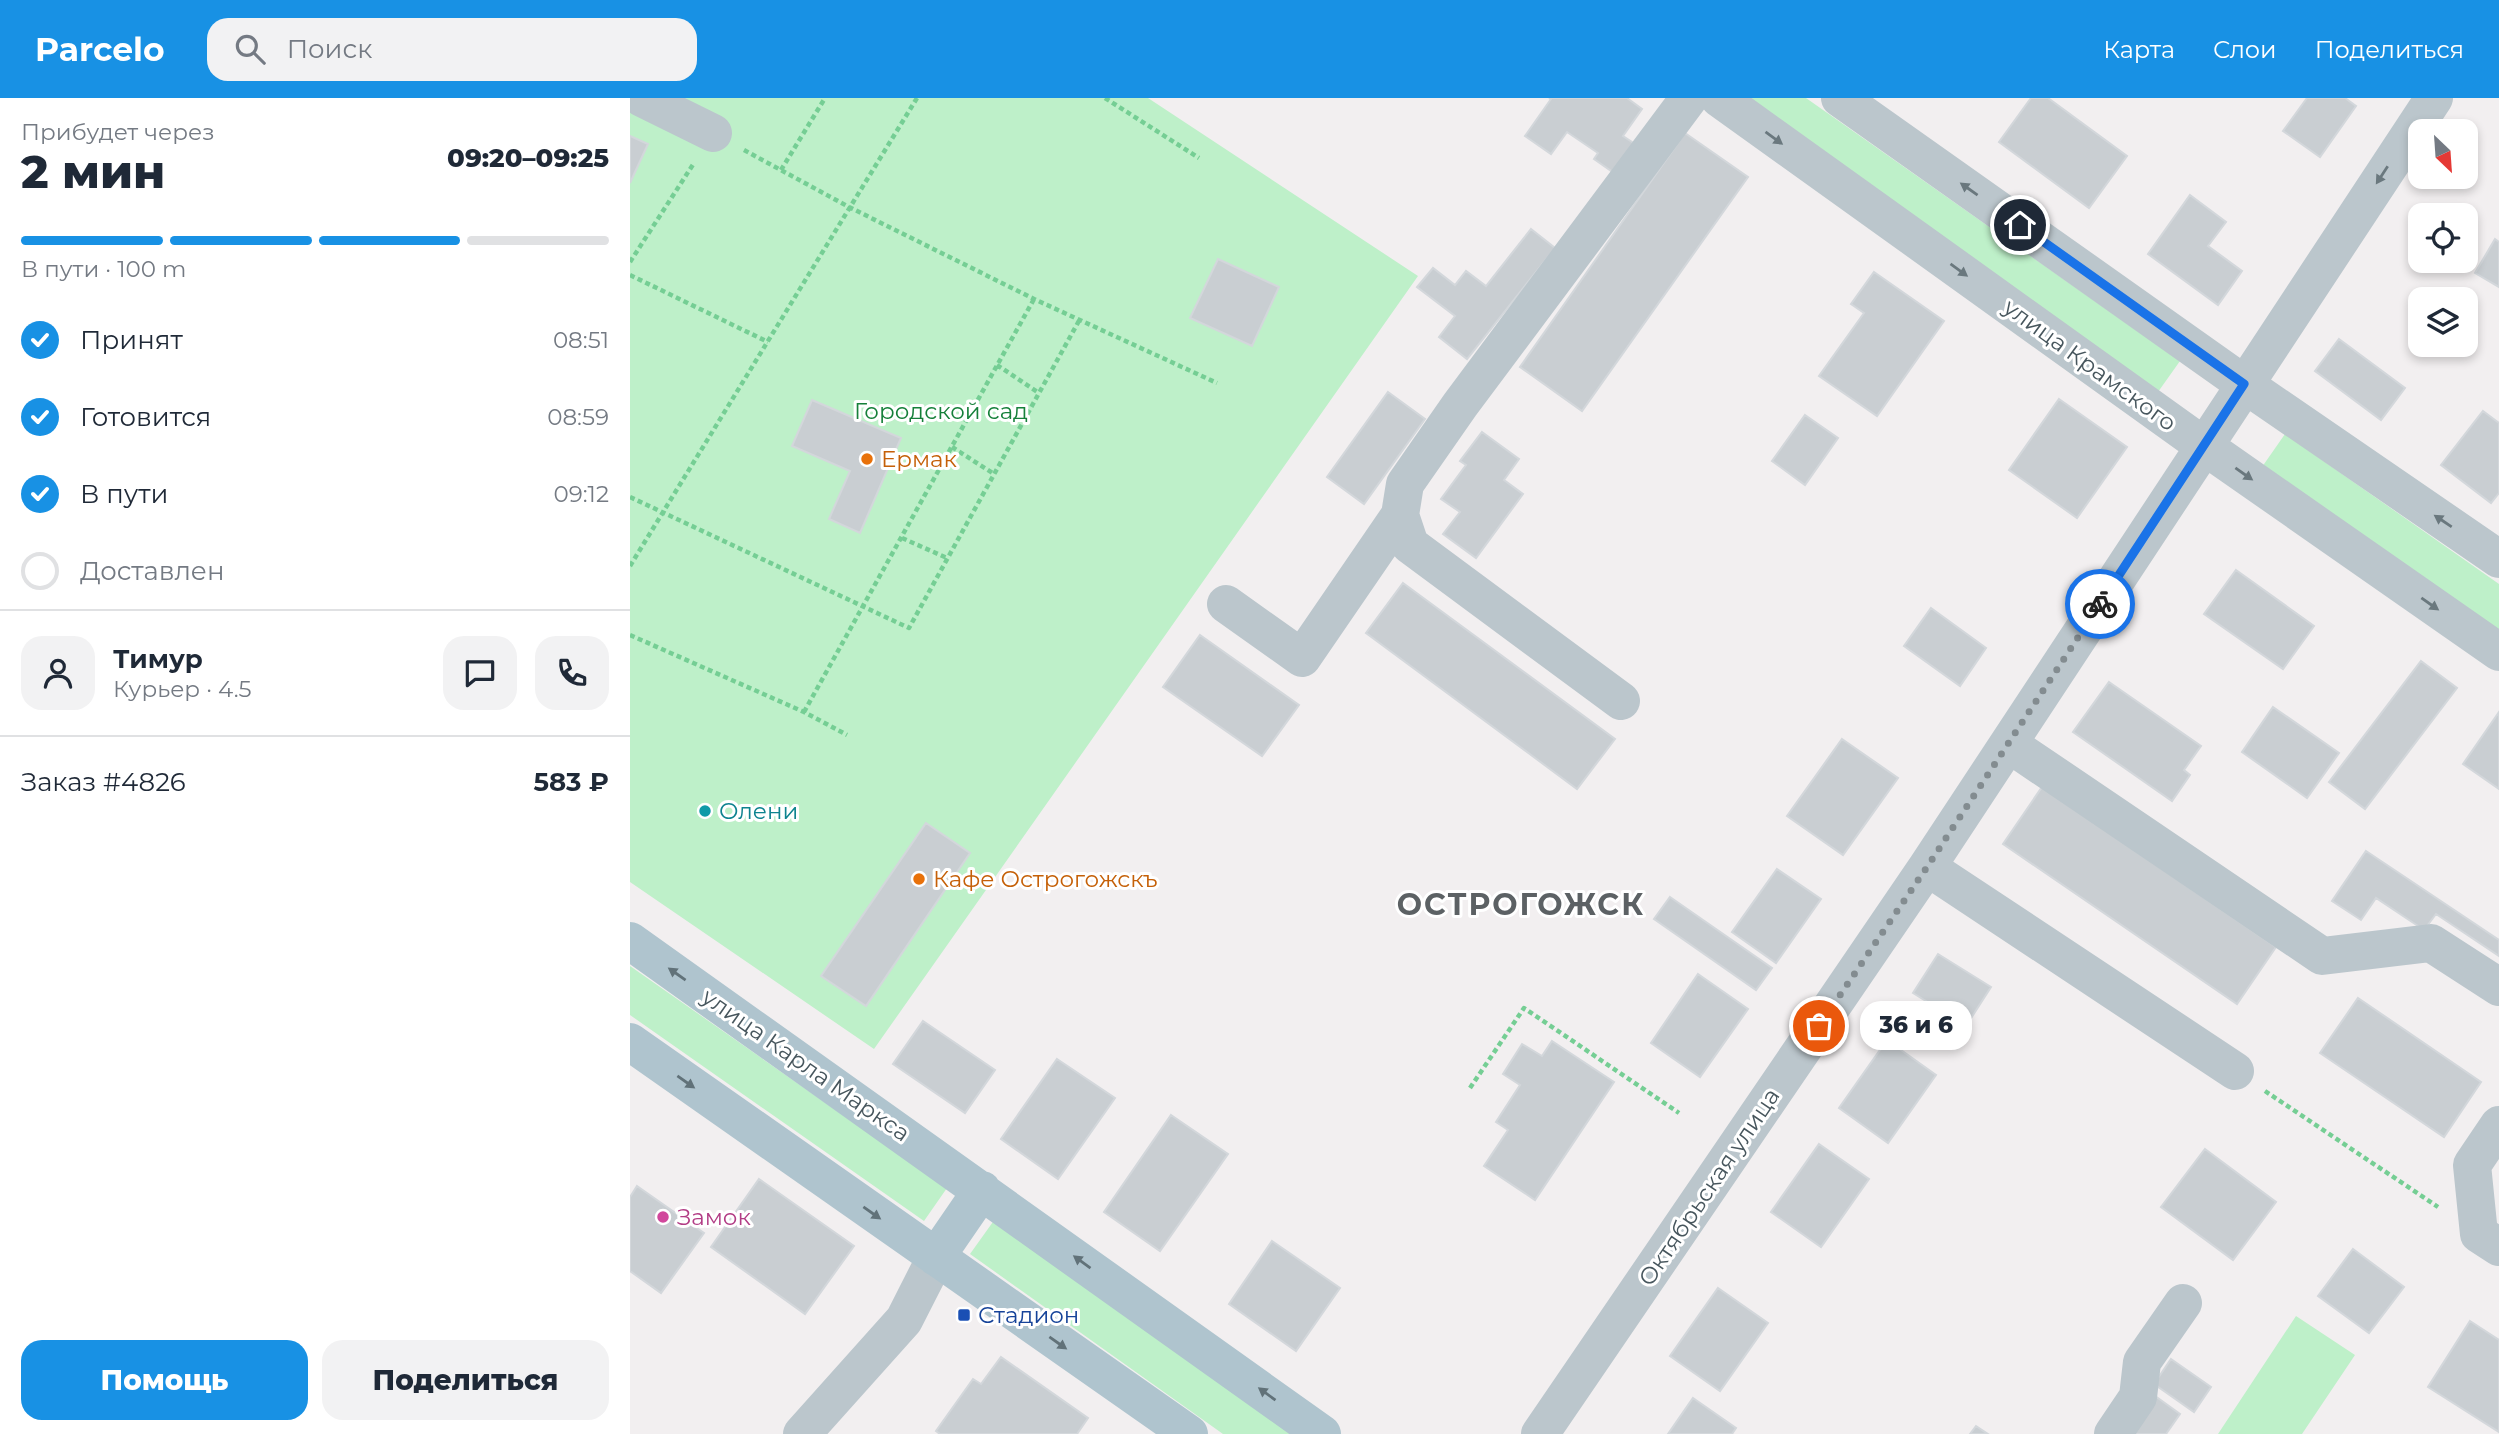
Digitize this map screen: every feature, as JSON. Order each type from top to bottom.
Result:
[{"type":"main road","name":"улица Карла Маркса","points":[[630,941],[1322,1434]]},
{"type":"main road","points":[[630,1042],[1189,1434]]},
{"type":"main road","points":[[936,1257],[982,1190]]},
{"type":"street","points":[[642,98],[713,133]]},
{"type":"street","points":[[1226,604],[1302,658],[1400,516],[1405,484],[1460,405],[1689,98]]},
{"type":"street","name":"улица Крамского","points":[[1719,98],[2204,446],[2499,652]]},
{"type":"street","points":[[1840,98],[2244,384],[2499,559]]},
{"type":"street","name":"Октябрьская улица","points":[[1540,1434],[1927,867],[2434,98]]},
{"type":"street","points":[[1400,516],[1410,545],[1621,701]]},
{"type":"street","points":[[2009,744],[2322,956],[2431,943],[2499,987]]},
{"type":"street","points":[[1927,867],[2235,1071]]},
{"type":"street","points":[[2489,1241],[2472,1165],[2499,1125]]},
{"type":"street","points":[[802,1434],[904,1320],[936,1257]]},
{"type":"street","points":[[2113,1434],[2138,1397],[2142,1362],[2183,1303]]},
{"type":"path","points":[[781,170],[825,98]]},
{"type":"path","points":[[630,566],[918,98]]},
{"type":"path","points":[[1105,98],[1199,158]]},
{"type":"path","points":[[630,262],[713,133],[849,207],[1034,299],[1217,383]]},
{"type":"path","points":[[630,275],[768,342]]},
{"type":"path","points":[[804,712],[1034,299]]},
{"type":"path","points":[[630,497],[909,628],[1080,319]]},
{"type":"path","points":[[998,365],[1039,393]]},
{"type":"path","points":[[952,447],[994,474]]},
{"type":"path","points":[[902,538],[947,558]]},
{"type":"path","points":[[630,635],[804,712],[847,735]]},
{"type":"path","points":[[1470,1087],[1524,1008],[1678,1113]]},
{"type":"path","points":[[2235,1071],[2489,1241]]},
{"type":"green space","name":"Городской сад","points":[[630,98],[1148,98],[1418,276],[874,1049],[630,882]]},
{"type":"green space","points":[[1740,98],[1806,98],[2180,361],[2158,392]]},
{"type":"green space","points":[[2285,434],[2499,584],[2499,633],[2262,467]]},
{"type":"green space","points":[[630,966],[947,1188],[924,1221],[630,1015]]},
{"type":"green space","points":[[995,1219],[1298,1434],[1223,1434],[970,1254]]},
{"type":"green space","points":[[2296,1316],[2355,1355],[2302,1434],[2218,1434]]},
{"type":"building","points":[[1549,98],[1627,98],[1642,109],[1623,136],[1638,146],[1617,175],[1594,159],[1598,153],[1567,132],[1551,154],[1525,136],[1551,99]]},
{"type":"building","points":[[2031,98],[2048,98],[2127,156],[2089,208],[1999,142]]},
{"type":"building","points":[[2307,98],[2345,98],[2356,106],[2320,157],[2283,131]]},
{"type":"building","points":[[1685,133],[1748,177],[1582,411],[1520,367]]},
{"type":"building","points":[[630,136],[648,144],[630,183]]},
{"type":"building","points":[[2190,195],[2226,222],[2208,246],[2242,271],[2218,305],[2148,254]]},
{"type":"building","points":[[1531,229],[1555,248],[1467,359],[1439,337],[1455,316],[1417,287],[1433,268],[1455,285],[1466,271],[1486,286]]},
{"type":"building","points":[[2495,239],[2499,242],[2499,287],[2475,273],[2478,273],[2478,268]]},
{"type":"building","points":[[1218,259],[1279,287],[1252,346],[1190,318]]},
{"type":"building","points":[[1874,272],[1944,321],[1877,416],[1819,376],[1864,313],[1851,304]]},
{"type":"building","points":[[2339,339],[2405,388],[2381,420],[2315,371]]},
{"type":"building","points":[[1388,392],[1425,419],[1364,504],[1327,477]]},
{"type":"building","points":[[2059,399],[2127,447],[2077,518],[2009,470]]},
{"type":"building","points":[[812,400],[901,438],[860,533],[829,519],[850,471],[792,446]]},
{"type":"building","points":[[2483,411],[2499,423],[2499,493],[2491,503],[2441,465]]},
{"type":"building","points":[[1805,415],[1838,438],[1805,485],[1772,461]]},
{"type":"building","points":[[1482,432],[1519,459],[1504,480],[1523,494],[1476,558],[1443,534],[1460,512],[1441,499],[1466,465],[1460,461]]},
{"type":"building","points":[[2236,570],[2314,626],[2283,669],[2204,614]]},
{"type":"building","points":[[1403,583],[1615,739],[1577,789],[1366,633]]},
{"type":"building","points":[[1931,608],[1986,648],[1960,686],[1904,646]]},
{"type":"building","points":[[1200,635],[1299,705],[1262,756],[1163,687]]},
{"type":"building","points":[[2421,661],[2457,688],[2365,809],[2329,782]]},
{"type":"building","points":[[2109,682],[2201,746],[2184,770],[2190,775],[2172,801],[2073,732]]},
{"type":"building","points":[[2273,707],[2339,753],[2307,798],[2242,752]]},
{"type":"building","points":[[2499,712],[2499,789],[2463,764]]},
{"type":"building","points":[[1842,739],[1898,778],[1843,855],[1787,816]]},
{"type":"building","points":[[2042,787],[2276,947],[2237,1004],[2003,844]]},
{"type":"building","points":[[926,823],[970,853],[866,1006],[821,976]]},
{"type":"building","points":[[2366,851],[2499,940],[2499,956],[2436,914],[2424,930],[2376,898],[2361,920],[2332,901]]},
{"type":"building","points":[[1777,869],[1821,899],[1776,963],[1732,932]]},
{"type":"building","points":[[1670,897],[1772,968],[1756,990],[1654,919]]},
{"type":"building","points":[[1938,954],[1991,987],[1966,1026],[1913,993]]},
{"type":"building","points":[[1698,974],[1748,1009],[1700,1077],[1651,1043]]},
{"type":"building","points":[[2358,998],[2481,1082],[2444,1137],[2320,1053]]},
{"type":"building","points":[[923,1021],[995,1070],[965,1113],[893,1064]]},
{"type":"building","points":[[1887,1040],[1936,1075],[1888,1143],[1839,1108]]},
{"type":"building","points":[[1552,1041],[1614,1082],[1535,1200],[1484,1166],[1508,1130],[1496,1122],[1520,1085],[1503,1074],[1522,1044],[1542,1056]]},
{"type":"building","points":[[1057,1059],[1115,1098],[1058,1179],[1001,1139]]},
{"type":"building","points":[[1171,1115],[1228,1154],[1160,1251],[1104,1212]]},
{"type":"building","points":[[1819,1144],[1869,1179],[1821,1247],[1771,1212]]},
{"type":"building","points":[[2205,1149],[2276,1202],[2233,1260],[2161,1207]]},
{"type":"building","points":[[759,1179],[854,1246],[805,1314],[711,1247]]},
{"type":"building","points":[[637,1186],[704,1233],[661,1293],[630,1271],[630,1197]]},
{"type":"building","points":[[1272,1241],[1340,1288],[1296,1351],[1229,1304]]},
{"type":"building","points":[[2353,1249],[2404,1287],[2369,1333],[2318,1296]]},
{"type":"building","points":[[1718,1288],[1768,1323],[1720,1391],[1670,1356]]},
{"type":"building","points":[[2470,1321],[2499,1340],[2499,1432],[2428,1387]]},
{"type":"building","points":[[1001,1357],[1088,1418],[1077,1434],[940,1434],[936,1431],[973,1379],[981,1384]]},
{"type":"building","points":[[2171,1359],[2211,1387],[2194,1412],[2154,1384]]},
{"type":"building","points":[[2151,1393],[2180,1414],[2166,1434],[2123,1434]]},
{"type":"building","points":[[1693,1398],[1736,1428],[1732,1434],[1668,1434]]},
{"type":"building","points":[[1976,1426],[1988,1434],[1970,1434]]},
{"type":"way so far","points":[[1819,1026],[2100,604]]},
{"type":"place","name":"Ермак","points":[[867,459]]},
{"type":"place","name":"Олени","points":[[705,811]]},
{"type":"place","name":"Кафе Острогожскъ","points":[[919,879]]},
{"type":"place","name":"36 и 6","points":[[1819,1026]]},
{"type":"place","name":"Замок","points":[[663,1217]]},
{"type":"place","name":"Стадион","points":[[964,1315]]},
{"type":"district","name":"ОСТРОГОЖСК","points":[[1521,904]]},
{"type":"route","points":[[2020,225],[2244,384],[2100,604]]}]
